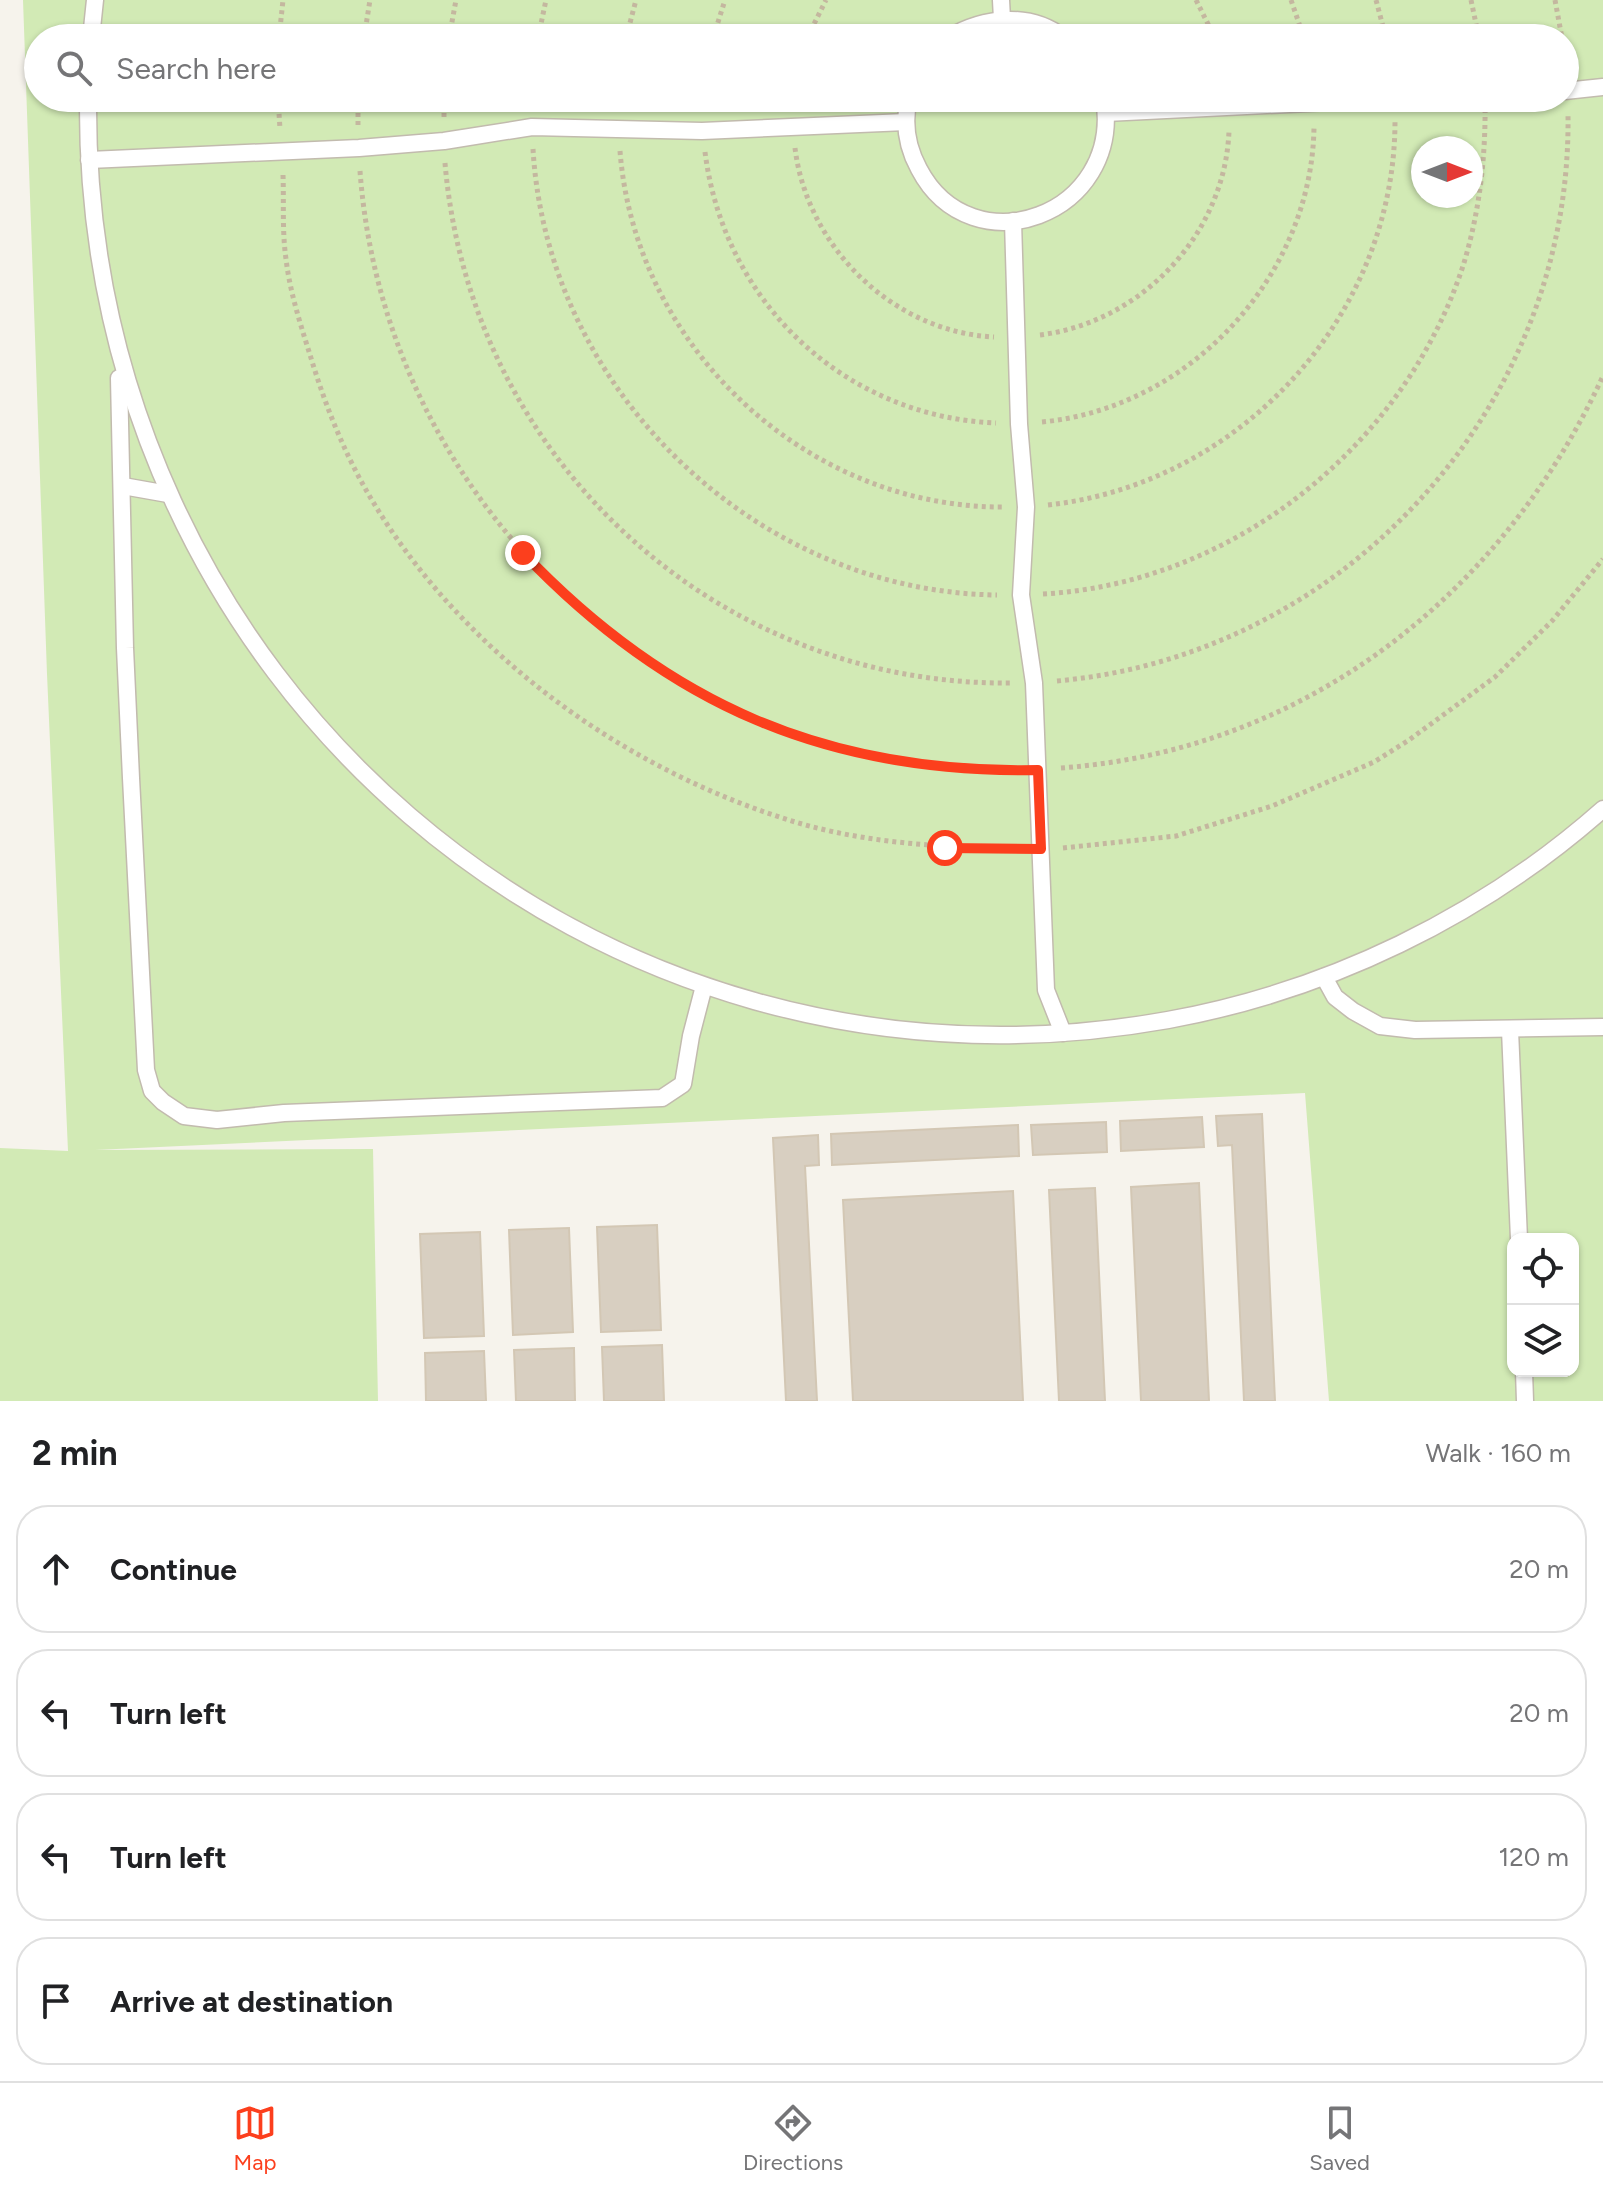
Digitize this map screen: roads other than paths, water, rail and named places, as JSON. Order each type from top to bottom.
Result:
[{"type":"lane","points":[[92,24],[95,0]]},
{"type":"lane","points":[[1001,0],[1002,19]]},
{"type":"lane","points":[[981,24],[1002,19],[1034,24]]},
{"type":"lane","points":[[1579,90],[1603,87]]},
{"type":"lane","points":[[88,112],[94,225],[104,289],[118,352],[140,424],[195,550],[261,656],[331,740],[385,795],[432,836],[535,907],[646,963],[762,1004],[881,1028],[1003,1035],[1130,1026],[1196,1015],[1261,998],[1324,977],[1412,938],[1495,891],[1548,854],[1603,809]]},
{"type":"lane","points":[[907,112],[906,122],[913,158],[932,188],[960,210],[977,217],[1013,221],[1051,211],[1083,186],[1102,152],[1105,112]]},
{"type":"lane","points":[[89,160],[359,148],[444,141],[532,127],[702,131],[906,122]]},
{"type":"lane","points":[[1013,221],[1019,424],[1026,507],[1021,595],[1034,683],[1046,990],[1063,1033]]},
{"type":"lane","points":[[118,352],[125,648],[146,1070],[152,1091],[184,1116],[217,1120],[284,1113],[662,1098],[683,1084],[704,986]]},
{"type":"lane","points":[[123,486],[168,494]]},
{"type":"lane","points":[[1324,977],[1335,997],[1380,1026],[1415,1030],[1603,1027]]},
{"type":"lane","points":[[1510,1030],[1519,1233]]},
{"type":"lane","points":[[1524,1377],[1525,1401]]}]
